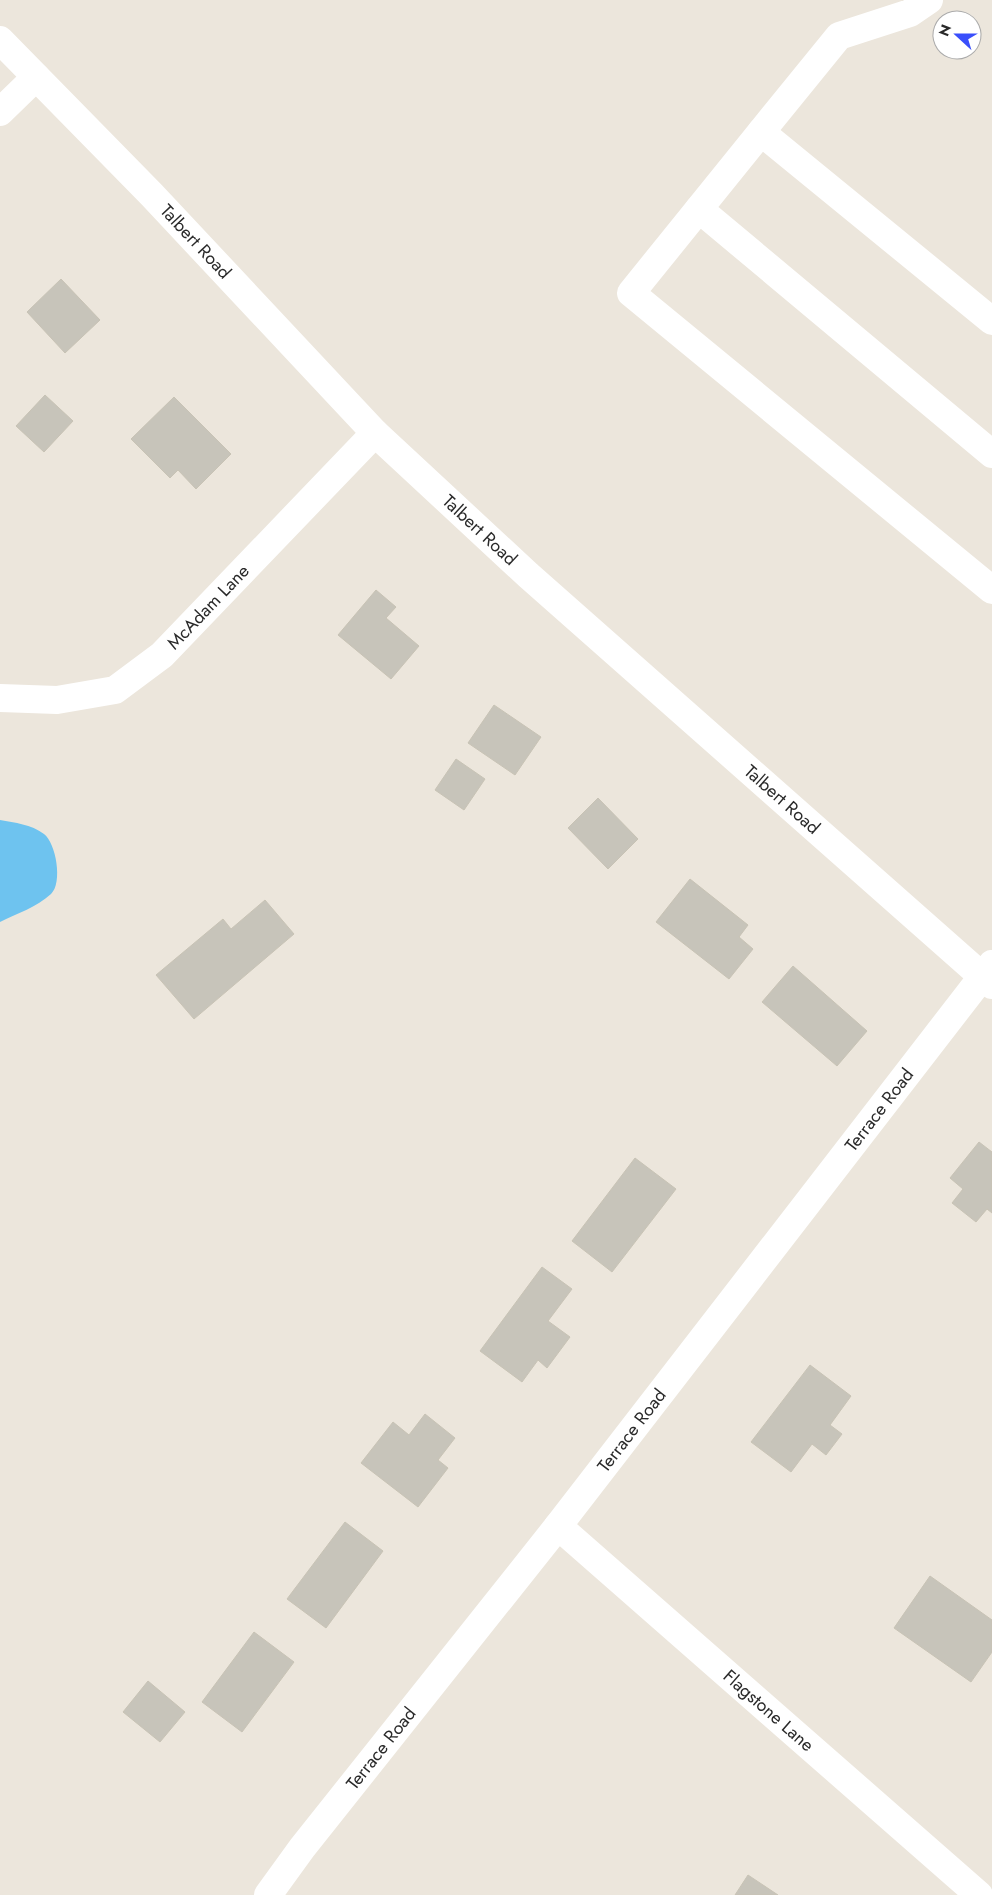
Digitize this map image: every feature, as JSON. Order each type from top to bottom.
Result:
[{"type":"street","points":[[929,0],[910,13],[839,36],[631,293],[992,590]]},
{"type":"street","name":"Talbert Road","points":[[0,40],[152,195],[375,433],[528,575],[988,975]]},
{"type":"street","points":[[0,112],[36,77]]},
{"type":"street","points":[[761,132],[992,321]]},
{"type":"street","points":[[699,209],[992,454]]},
{"type":"street","name":"McAdam Lane","points":[[0,698],[57,700],[115,690],[162,655],[375,433]]},
{"type":"street","name":"Terrace Road","points":[[268,1895],[308,1840],[558,1526],[988,975]]},
{"type":"street","name":"Flagstone Lane","points":[[558,1526],[979,1895]]},
{"type":"water","points":[[0,820],[28,826],[44,834],[55,854],[57,881],[55,889],[45,899],[0,922]]},
{"type":"building","points":[[61,279],[100,320],[65,353],[27,312]]},
{"type":"building","points":[[45,395],[73,421],[44,452],[16,426]]},
{"type":"building","points":[[174,397],[231,454],[196,489],[178,470],[170,478],[131,439]]},
{"type":"building","points":[[376,590],[396,607],[386,618],[419,646],[391,679],[338,635]]},
{"type":"building","points":[[494,705],[541,737],[515,775],[468,743]]},
{"type":"building","points":[[456,759],[485,779],[464,810],[435,790]]},
{"type":"building","points":[[598,798],[638,839],[608,869],[568,828]]},
{"type":"building","points":[[690,879],[748,925],[739,937],[753,949],[729,979],[656,922]]},
{"type":"building","points":[[265,900],[294,934],[194,1019],[156,975],[223,919],[231,929]]},
{"type":"building","points":[[793,966],[867,1031],[837,1066],[762,1002]]},
{"type":"building","points":[[979,1142],[992,1152],[992,1213],[987,1209],[976,1222],[952,1203],[963,1189],[950,1178]]},
{"type":"building","points":[[635,1158],[676,1189],[612,1272],[572,1241]]},
{"type":"building","points":[[542,1267],[572,1289],[548,1321],[570,1337],[547,1368],[538,1360],[522,1382],[480,1351]]},
{"type":"building","points":[[810,1365],[851,1396],[830,1425],[842,1434],[826,1455],[812,1444],[791,1472],[751,1442]]},
{"type":"building","points":[[425,1414],[455,1438],[438,1460],[448,1468],[418,1507],[361,1463],[393,1422],[409,1435]]},
{"type":"building","points":[[345,1522],[383,1551],[326,1628],[287,1599]]},
{"type":"building","points":[[930,1576],[992,1620],[992,1652],[971,1682],[894,1628]]},
{"type":"building","points":[[254,1632],[294,1662],[242,1732],[202,1702]]},
{"type":"building","points":[[148,1681],[185,1712],[160,1742],[123,1712]]},
{"type":"building","points":[[748,1875],[778,1895],[735,1895]]}]
